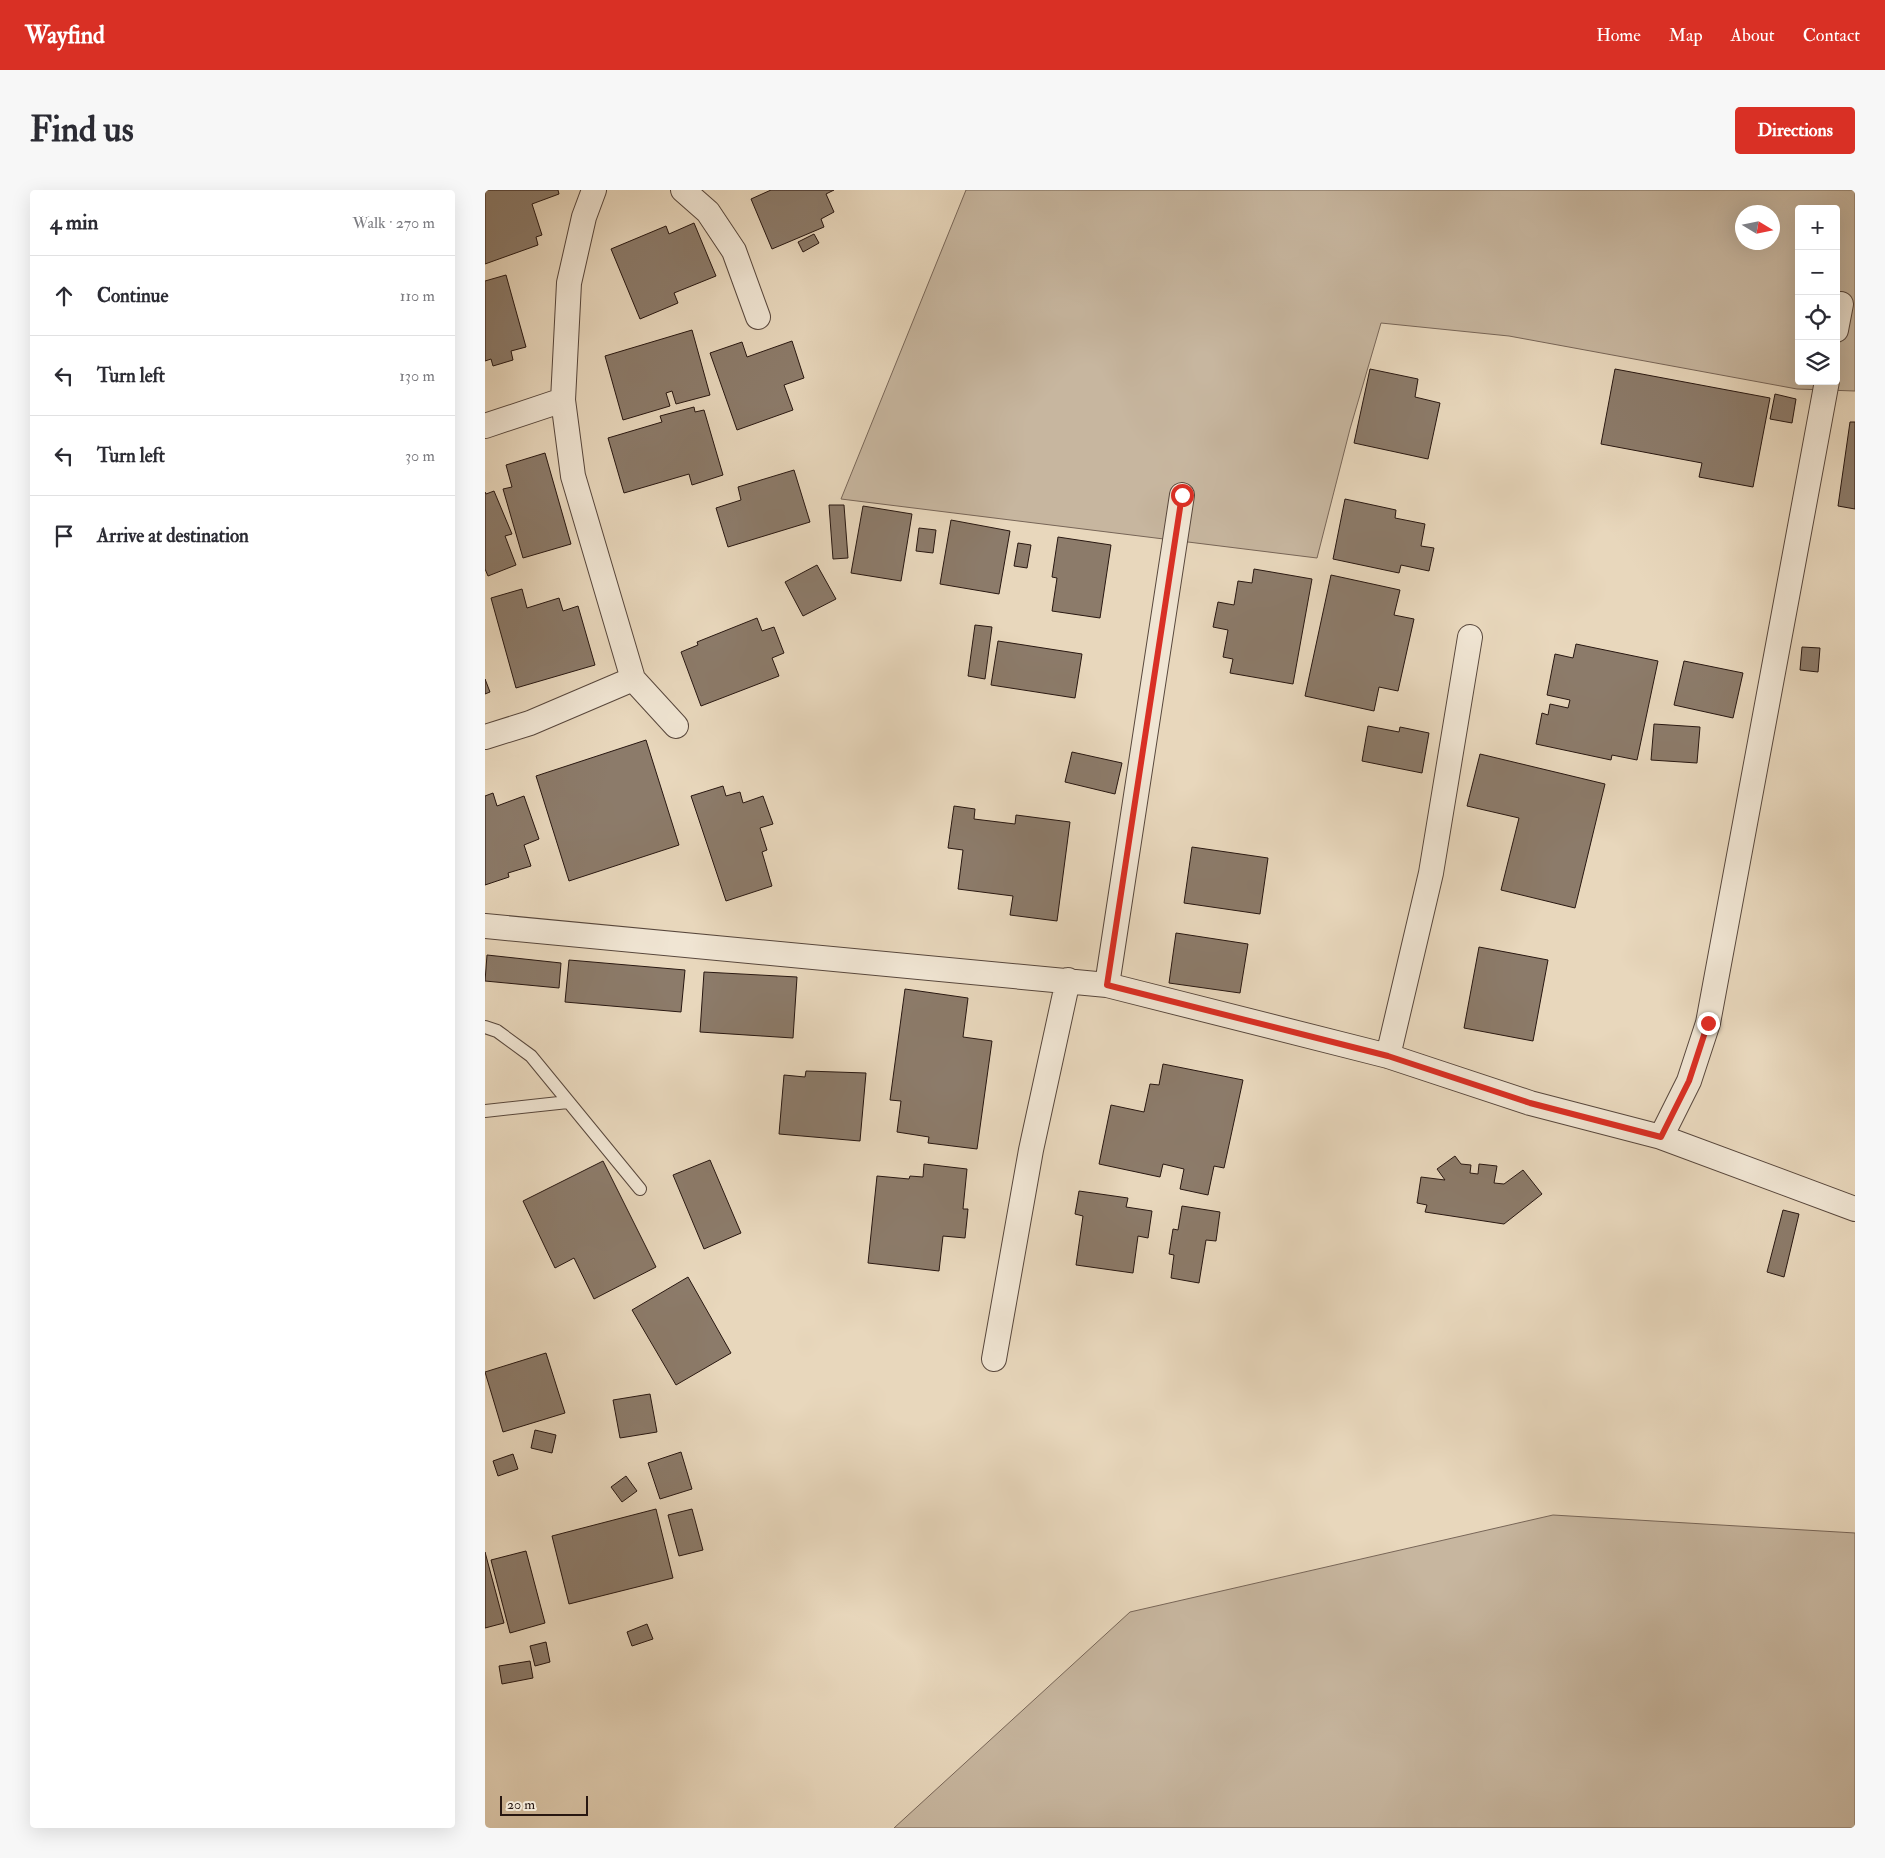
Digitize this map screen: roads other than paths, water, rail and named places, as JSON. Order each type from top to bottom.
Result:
[{"type":"street","points":[[594,190],[584,217],[569,283],[563,400],[573,476],[633,679],[676,726]]},
{"type":"street","points":[[683,190],[708,212],[734,251],[758,317]]},
{"type":"street","points":[[1840,309],[1841,304]]},
{"type":"street","points":[[1661,1137],[1689,1081],[1708,1023],[1826,385]]},
{"type":"street","points":[[485,426],[563,400]]},
{"type":"street","points":[[1107,985],[1182,495]]},
{"type":"street","points":[[1388,1056],[1431,873],[1470,637]]},
{"type":"street","points":[[485,737],[531,723],[633,679]]},
{"type":"street","points":[[485,926],[1107,985],[1388,1056],[1530,1103],[1661,1137],[1855,1209]]},
{"type":"street","points":[[994,1359],[1031,1150],[1068,980]]},
{"type":"lane","points":[[485,1027],[497,1031],[531,1056],[640,1189]]},
{"type":"lane","points":[[485,1111],[568,1102]]}]
